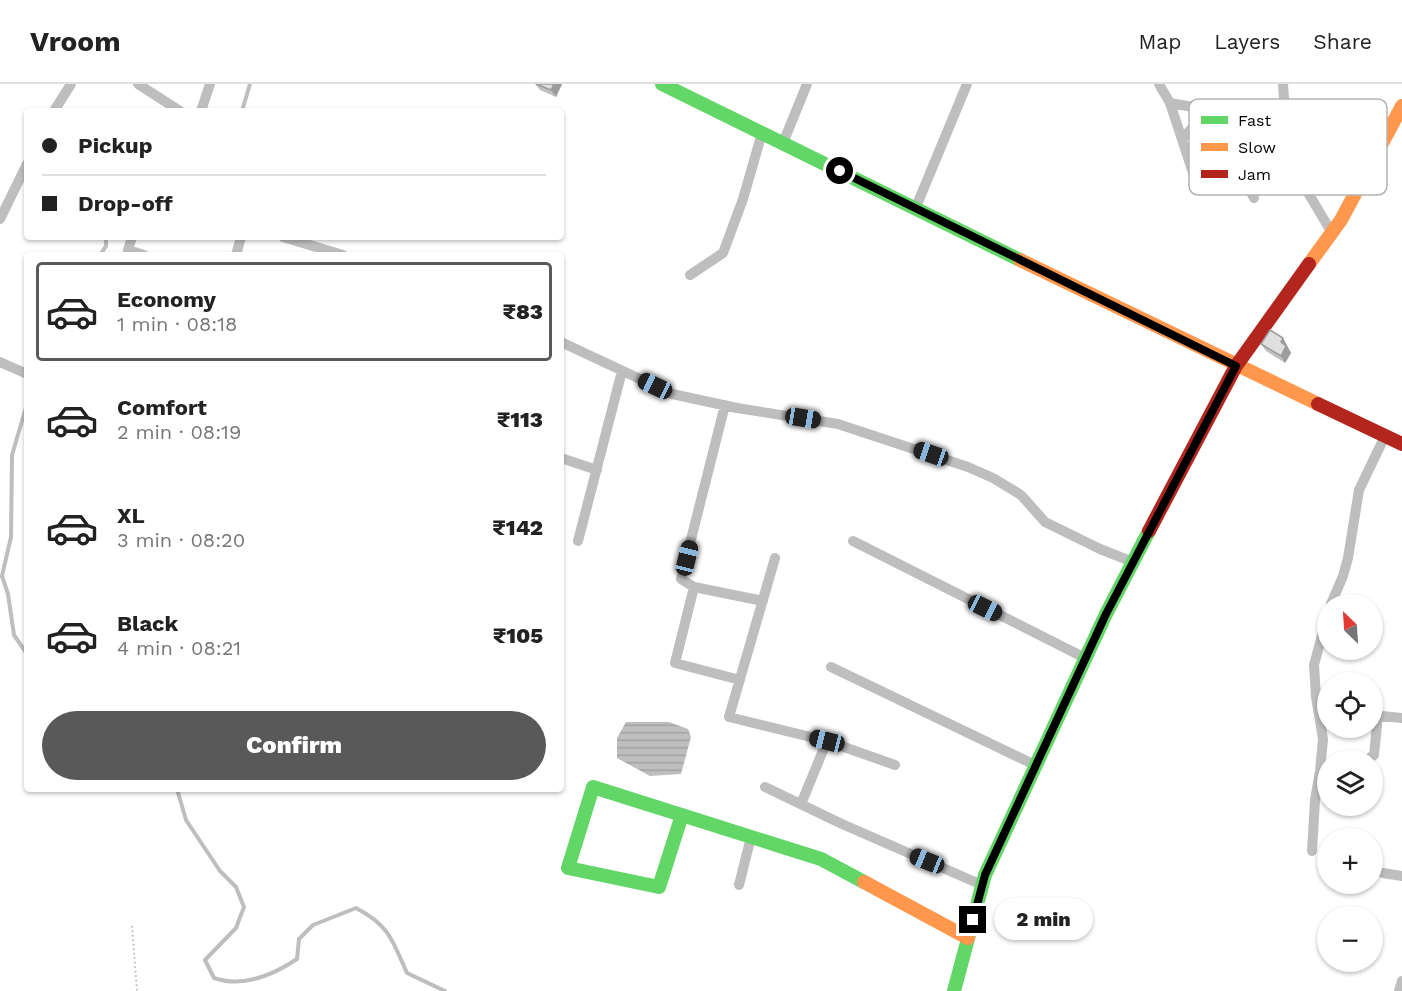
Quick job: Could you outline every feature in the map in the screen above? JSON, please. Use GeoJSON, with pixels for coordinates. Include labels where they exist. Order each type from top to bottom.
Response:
{"type":"FeatureCollection","features":[{"type":"Feature","properties":{"kind":"street"},"geometry":{"type":"LineString","coordinates":[[56,108],[71,84]]}},
{"type":"Feature","properties":{"kind":"street"},"geometry":{"type":"LineString","coordinates":[[138,84],[175,108]]}},
{"type":"Feature","properties":{"kind":"street"},"geometry":{"type":"LineString","coordinates":[[202,108],[210,84]]}},
{"type":"Feature","properties":{"kind":"street"},"geometry":{"type":"LineString","coordinates":[[662,84],[1236,366],[1402,444]]}},
{"type":"Feature","properties":{"kind":"street"},"geometry":{"type":"LineString","coordinates":[[783,143],[807,84]]}},
{"type":"Feature","properties":{"kind":"street"},"geometry":{"type":"LineString","coordinates":[[916,207],[968,84]]}},
{"type":"Feature","properties":{"kind":"street"},"geometry":{"type":"LineString","coordinates":[[1159,84],[1170,103],[1189,161]]}},
{"type":"Feature","properties":{"kind":"street"},"geometry":{"type":"LineString","coordinates":[[1283,84],[1284,99]]}},
{"type":"Feature","properties":{"kind":"street"},"geometry":{"type":"LineString","coordinates":[[1170,103],[1189,106]]}},
{"type":"Feature","properties":{"kind":"street"},"geometry":{"type":"LineString","coordinates":[[1387,134],[1402,106]]}},
{"type":"Feature","properties":{"kind":"street"},"geometry":{"type":"LineString","coordinates":[[690,275],[723,253],[743,199],[762,132]]}},
{"type":"Feature","properties":{"kind":"street"},"geometry":{"type":"LineString","coordinates":[[1182,139],[1189,132]]}},
{"type":"Feature","properties":{"kind":"street"},"geometry":{"type":"LineString","coordinates":[[0,219],[24,170]]}},
{"type":"Feature","properties":{"kind":"street"},"geometry":{"type":"LineString","coordinates":[[1309,195],[1332,233]]}},
{"type":"Feature","properties":{"kind":"street"},"geometry":{"type":"LineString","coordinates":[[954,991],[985,875],[1085,658],[1133,562],[1236,366],[1341,220],[1354,195]]}},
{"type":"Feature","properties":{"kind":"street"},"geometry":{"type":"LineString","coordinates":[[131,240],[128,250],[134,252]]}},
{"type":"Feature","properties":{"kind":"street"},"geometry":{"type":"LineString","coordinates":[[293,240],[333,252]]}},
{"type":"Feature","properties":{"kind":"street"},"geometry":{"type":"LineString","coordinates":[[564,343],[672,394],[838,424],[968,467],[993,478],[1021,495],[1045,522],[1100,549],[1133,562]]}},
{"type":"Feature","properties":{"kind":"street"},"geometry":{"type":"LineString","coordinates":[[0,362],[24,373]]}},
{"type":"Feature","properties":{"kind":"street"},"geometry":{"type":"LineString","coordinates":[[578,541],[622,371]]}},
{"type":"Feature","properties":{"kind":"street"},"geometry":{"type":"LineString","coordinates":[[725,405],[681,579],[694,587],[763,601]]}},
{"type":"Feature","properties":{"kind":"street"},"geometry":{"type":"LineString","coordinates":[[1335,594],[1348,558],[1359,490],[1385,436]]}},
{"type":"Feature","properties":{"kind":"street"},"geometry":{"type":"LineString","coordinates":[[564,459],[597,470]]}},
{"type":"Feature","properties":{"kind":"street"},"geometry":{"type":"LineString","coordinates":[[853,542],[1085,658]]}},
{"type":"Feature","properties":{"kind":"street"},"geometry":{"type":"LineString","coordinates":[[775,558],[729,717],[827,741],[895,765]]}},
{"type":"Feature","properties":{"kind":"street"},"geometry":{"type":"LineString","coordinates":[[694,587],[675,663],[740,680]]}},
{"type":"Feature","properties":{"kind":"street"},"geometry":{"type":"LineString","coordinates":[[1317,654],[1314,665],[1317,699]]}},
{"type":"Feature","properties":{"kind":"street"},"geometry":{"type":"LineString","coordinates":[[831,667],[1035,765]]}},
{"type":"Feature","properties":{"kind":"street"},"geometry":{"type":"LineString","coordinates":[[1383,716],[1402,718]]}},
{"type":"Feature","properties":{"kind":"street"},"geometry":{"type":"LineString","coordinates":[[1311,851],[1323,738]]}},
{"type":"Feature","properties":{"kind":"street"},"geometry":{"type":"LineString","coordinates":[[801,804],[827,741]]}},
{"type":"Feature","properties":{"kind":"street"},"geometry":{"type":"LineString","coordinates":[[682,815],[659,887],[568,868],[593,787],[682,815],[751,837],[821,860],[968,938]]}},
{"type":"Feature","properties":{"kind":"street"},"geometry":{"type":"LineString","coordinates":[[765,787],[842,824],[982,885]]}},
{"type":"Feature","properties":{"kind":"street"},"geometry":{"type":"LineString","coordinates":[[739,885],[751,837]]}},
{"type":"Feature","properties":{"kind":"street"},"geometry":{"type":"LineString","coordinates":[[1383,873],[1402,876]]}},
{"type":"Feature","properties":{"kind":"street"},"geometry":{"type":"LineString","coordinates":[[1399,991],[1402,981]]}},
{"type":"Feature","properties":{"kind":"path"},"geometry":{"type":"LineString","coordinates":[[132,926],[137,991]]}},
{"type":"Feature","properties":{"kind":"shaded area"},"geometry":{"type":"Polygon","coordinates":[[[626,722],[669,722],[688,729],[691,737],[681,774],[650,776],[617,758],[617,738],[626,722]]]}},
{"type":"Feature","properties":{"kind":"building"},"geometry":{"type":"Polygon","coordinates":[[[536,84],[554,84],[551,90],[536,84]]]}},
{"type":"Feature","properties":{"kind":"building"},"geometry":{"type":"Polygon","coordinates":[[[1270,330],[1283,338],[1281,342],[1286,346],[1281,356],[1261,344],[1270,330]]]}},
{"type":"Feature","properties":{"kind":"waterway"},"geometry":{"type":"LineString","coordinates":[[243,108],[250,84]]}},
{"type":"Feature","properties":{"kind":"waterway"},"geometry":{"type":"LineString","coordinates":[[102,252],[106,246],[106,240]]}},
{"type":"Feature","properties":{"kind":"waterway"},"geometry":{"type":"LineString","coordinates":[[24,414],[12,455],[11,537],[2,576],[8,594],[14,635],[24,650]]}},
{"type":"Feature","properties":{"kind":"waterway"},"geometry":{"type":"LineString","coordinates":[[178,792],[186,820],[220,871],[236,887],[244,907],[236,928],[205,960],[214,978],[236,982],[268,975],[297,959],[299,939],[313,925],[356,908],[376,921],[389,935],[407,973],[445,991]]}},
{"type":"Feature","properties":{"kind":"traffic: fast"},"geometry":{"type":"LineString","coordinates":[[662,84],[1020,260]]}},
{"type":"Feature","properties":{"kind":"traffic: fast"},"geometry":{"type":"LineString","coordinates":[[954,991],[985,875],[1106,614],[1149,531]]}},
{"type":"Feature","properties":{"kind":"traffic: fast"},"geometry":{"type":"LineString","coordinates":[[682,815],[659,887],[568,868],[593,787],[821,859],[864,882]]}},
{"type":"Feature","properties":{"kind":"traffic: slow"},"geometry":{"type":"LineString","coordinates":[[1387,134],[1402,106]]}},
{"type":"Feature","properties":{"kind":"traffic: slow"},"geometry":{"type":"LineString","coordinates":[[1309,264],[1341,220],[1354,195]]}},
{"type":"Feature","properties":{"kind":"traffic: slow"},"geometry":{"type":"LineString","coordinates":[[1020,260],[1318,404]]}},
{"type":"Feature","properties":{"kind":"traffic: slow"},"geometry":{"type":"LineString","coordinates":[[864,882],[968,938]]}},
{"type":"Feature","properties":{"kind":"traffic: jam"},"geometry":{"type":"LineString","coordinates":[[1149,531],[1236,366],[1309,264]]}},
{"type":"Feature","properties":{"kind":"traffic: jam"},"geometry":{"type":"LineString","coordinates":[[1318,404],[1402,444]]}},
{"type":"Feature","properties":{"kind":"route"},"geometry":{"type":"LineString","coordinates":[[840,171],[1236,366],[1106,614],[985,875],[973,920]]}}]}
